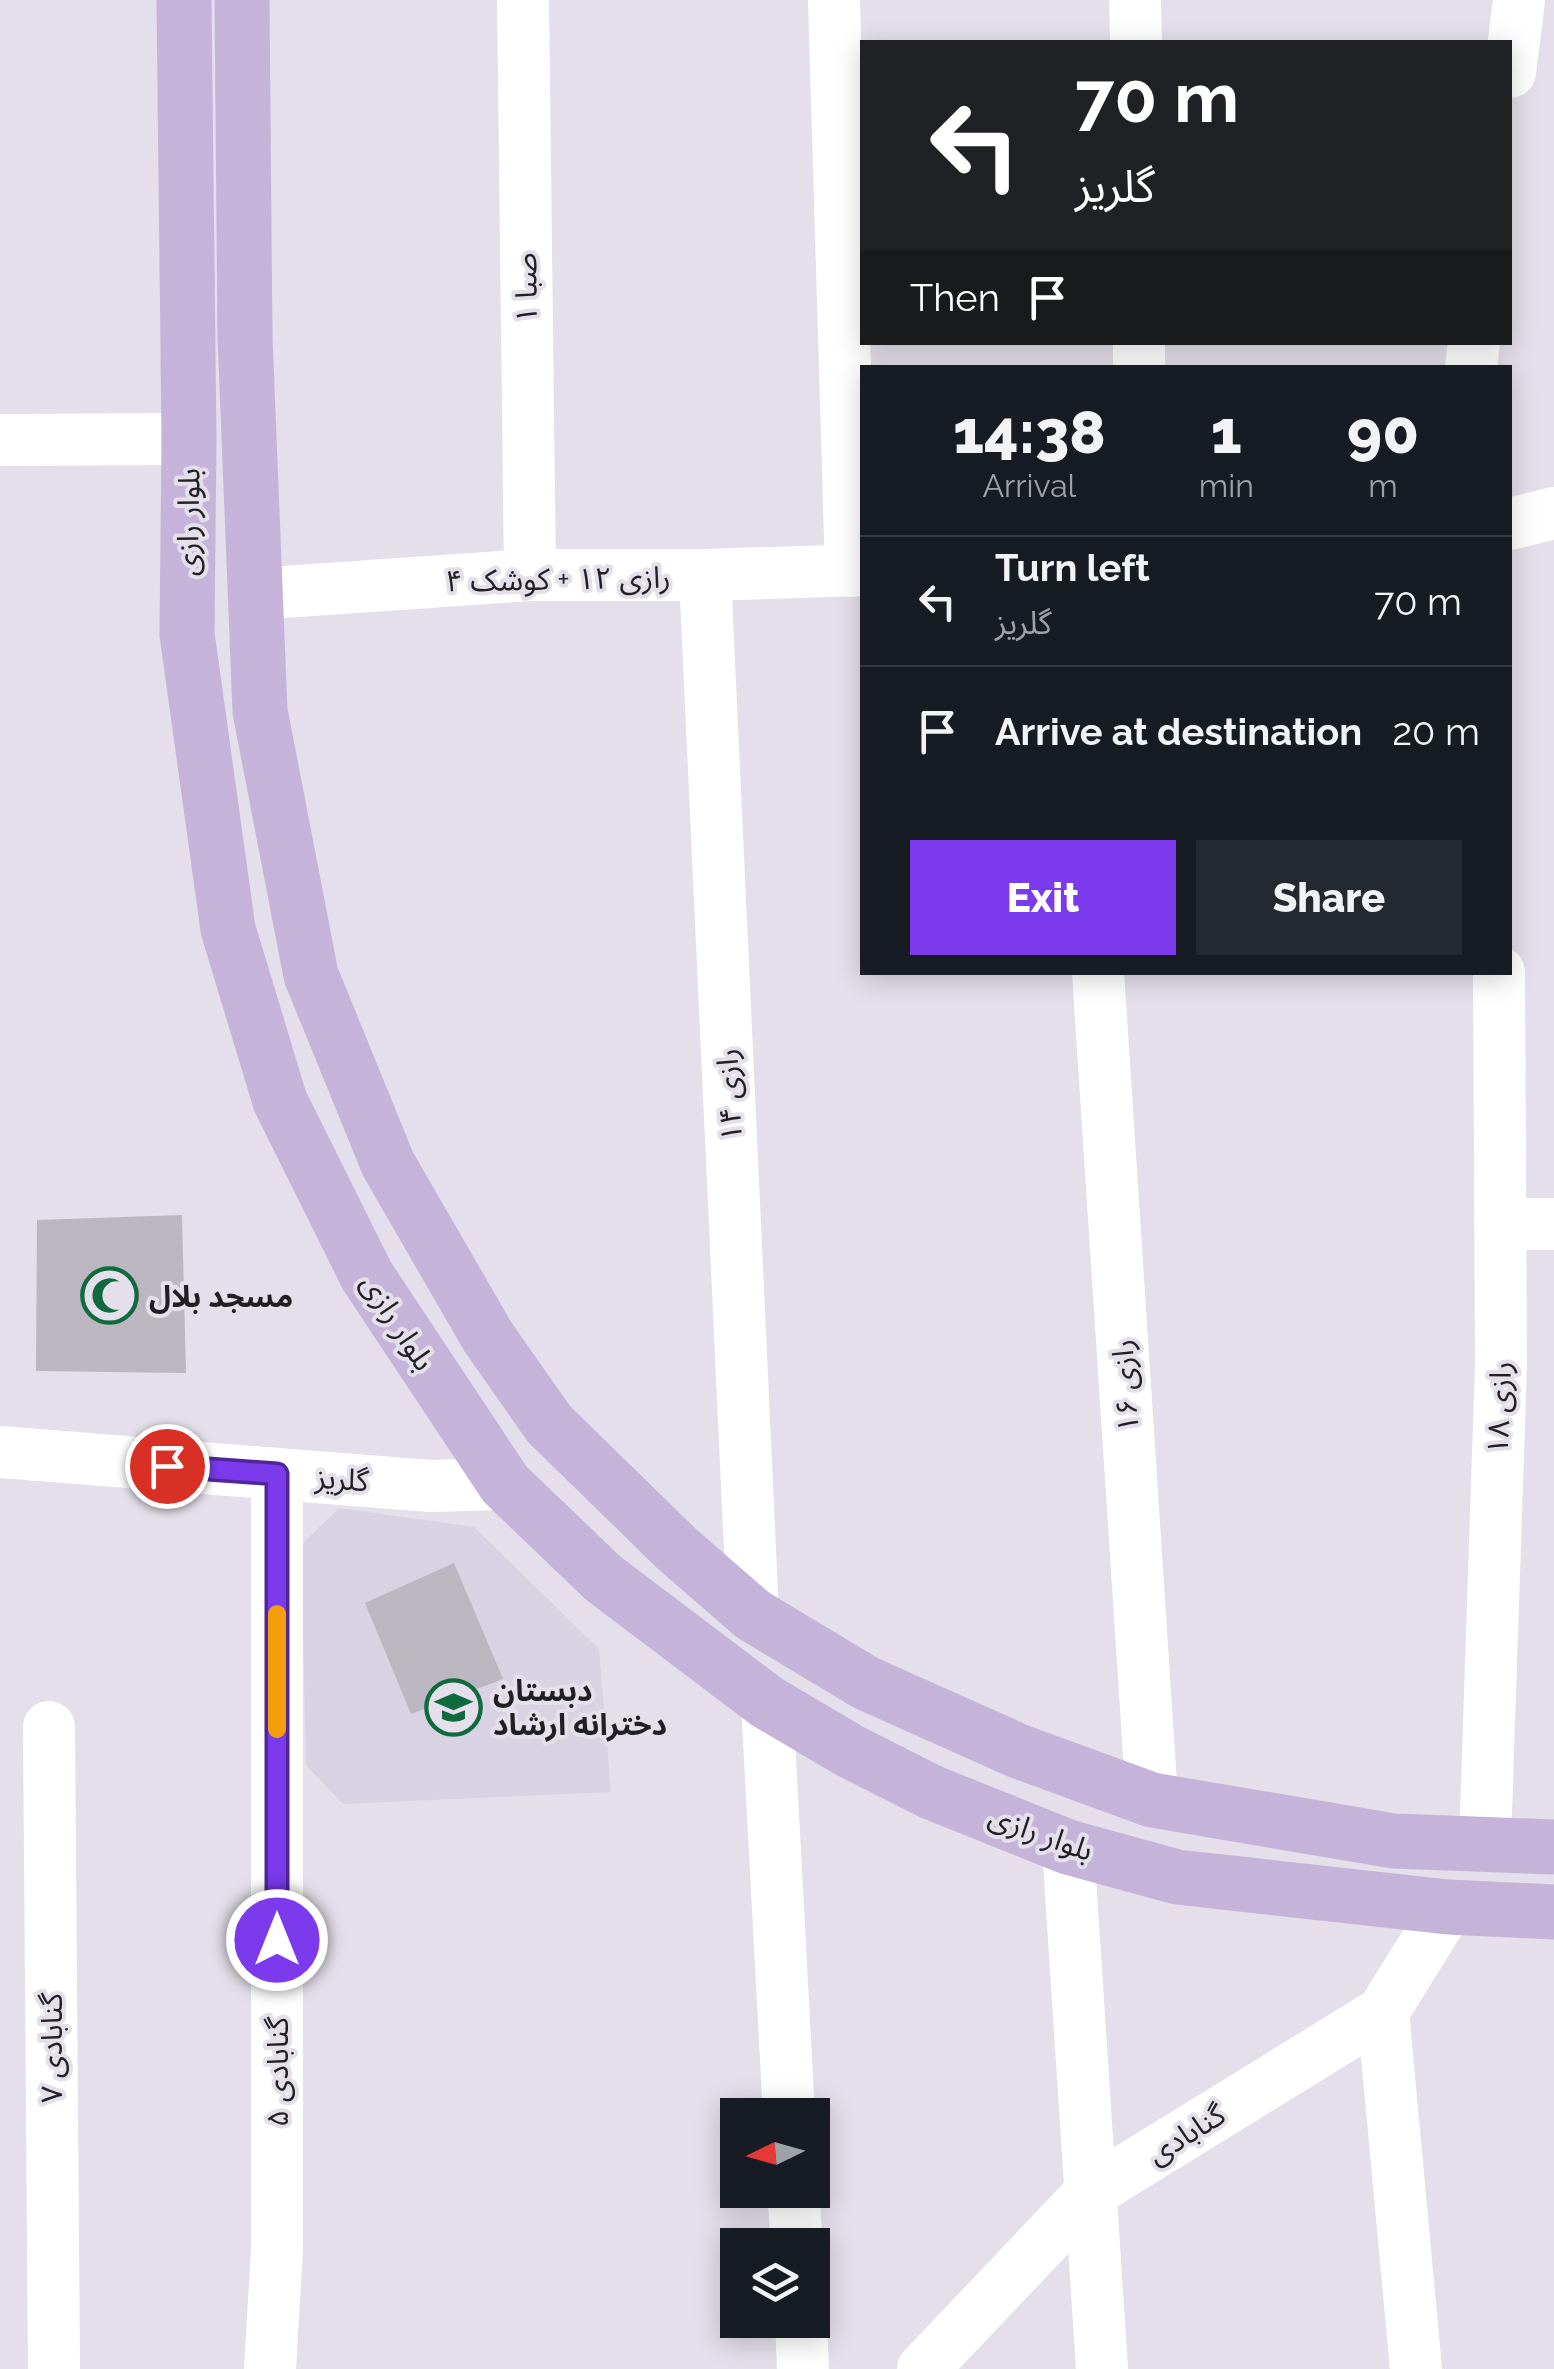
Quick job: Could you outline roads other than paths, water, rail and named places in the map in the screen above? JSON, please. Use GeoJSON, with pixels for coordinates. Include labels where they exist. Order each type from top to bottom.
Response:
{"type":"FeatureCollection","features":[{"type":"Feature","properties":{"kind":"main road","name":"بلوار رازی"},"geometry":{"type":"LineString","coordinates":[[184,0],[187,634],[228,929],[280,1100],[367,1276],[506,1484],[603,1578],[767,1702],[930,1792],[1068,1847],[1177,1877],[1448,1907],[1554,1912]]}},
{"type":"Feature","properties":{"kind":"main road","name":"بلوار رازی"},"geometry":{"type":"LineString","coordinates":[[242,0],[245,337],[260,711],[311,974],[388,1164],[488,1337],[549,1424],[677,1549],[753,1615],[866,1683],[1018,1751],[1152,1800],[1394,1842],[1554,1848]]}},
{"type":"Feature","properties":{"kind":"main road"},"geometry":{"type":"LineString","coordinates":[[185,60],[243,58]]}},
{"type":"Feature","properties":{"kind":"street","name":"صبا ۱"},"geometry":{"type":"LineString","coordinates":[[522,0],[530,575]]}},
{"type":"Feature","properties":{"kind":"street"},"geometry":{"type":"LineString","coordinates":[[834,0],[857,570]]}},
{"type":"Feature","properties":{"kind":"street"},"geometry":{"type":"LineString","coordinates":[[1135,0],[1136,40]]}},
{"type":"Feature","properties":{"kind":"street"},"geometry":{"type":"LineString","coordinates":[[1512,58],[1520,0]]}},
{"type":"Feature","properties":{"kind":"street"},"geometry":{"type":"LineString","coordinates":[[0,440],[189,439]]}},
{"type":"Feature","properties":{"kind":"street"},"geometry":{"type":"LineString","coordinates":[[1512,524],[1554,513]]}},
{"type":"Feature","properties":{"kind":"street","name":"رازی ۱۲ + کوشک ۴"},"geometry":{"type":"LineString","coordinates":[[254,594],[530,575],[857,570]]}},
{"type":"Feature","properties":{"kind":"street","name":"رازی ۱۴"},"geometry":{"type":"LineString","coordinates":[[706,575],[753,1615]]}},
{"type":"Feature","properties":{"kind":"street","name":"رازی ۱۶"},"geometry":{"type":"LineString","coordinates":[[1098,975],[1152,1800]]}},
{"type":"Feature","properties":{"kind":"street","name":"رازی ۱۸"},"geometry":{"type":"LineString","coordinates":[[1485,1843],[1501,1365],[1499,975]]}},
{"type":"Feature","properties":{"kind":"street"},"geometry":{"type":"LineString","coordinates":[[1500,1224],[1554,1224]]}},
{"type":"Feature","properties":{"kind":"street","name":"گلریز"},"geometry":{"type":"LineString","coordinates":[[0,1452],[430,1486],[506,1484]]}},
{"type":"Feature","properties":{"kind":"street","name":"گنابادی ۵"},"geometry":{"type":"LineString","coordinates":[[270,2369],[277,2250],[277,1474]]}},
{"type":"Feature","properties":{"kind":"street"},"geometry":{"type":"LineString","coordinates":[[767,1702],[788,2098]]}},
{"type":"Feature","properties":{"kind":"street","name":"گنابادی ۷"},"geometry":{"type":"LineString","coordinates":[[49,1727],[54,2369]]}},
{"type":"Feature","properties":{"kind":"street"},"geometry":{"type":"LineString","coordinates":[[1068,1847],[1102,2369]]}},
{"type":"Feature","properties":{"kind":"street","name":"گنابادی"},"geometry":{"type":"LineString","coordinates":[[923,2369],[1091,2192],[1383,2012],[1448,1907]]}},
{"type":"Feature","properties":{"kind":"street"},"geometry":{"type":"LineString","coordinates":[[1383,2012],[1416,2369]]}},
{"type":"Feature","properties":{"kind":"street"},"geometry":{"type":"LineString","coordinates":[[802,2338],[804,2369]]}},
{"type":"Feature","properties":{"kind":"place","name":"مسجد بلال"},"geometry":{"type":"Point","coordinates":[110,1296]}},
{"type":"Feature","properties":{"kind":"place","name":"دبستان دخترانه ارشاد"},"geometry":{"type":"Point","coordinates":[454,1707]}}]}
